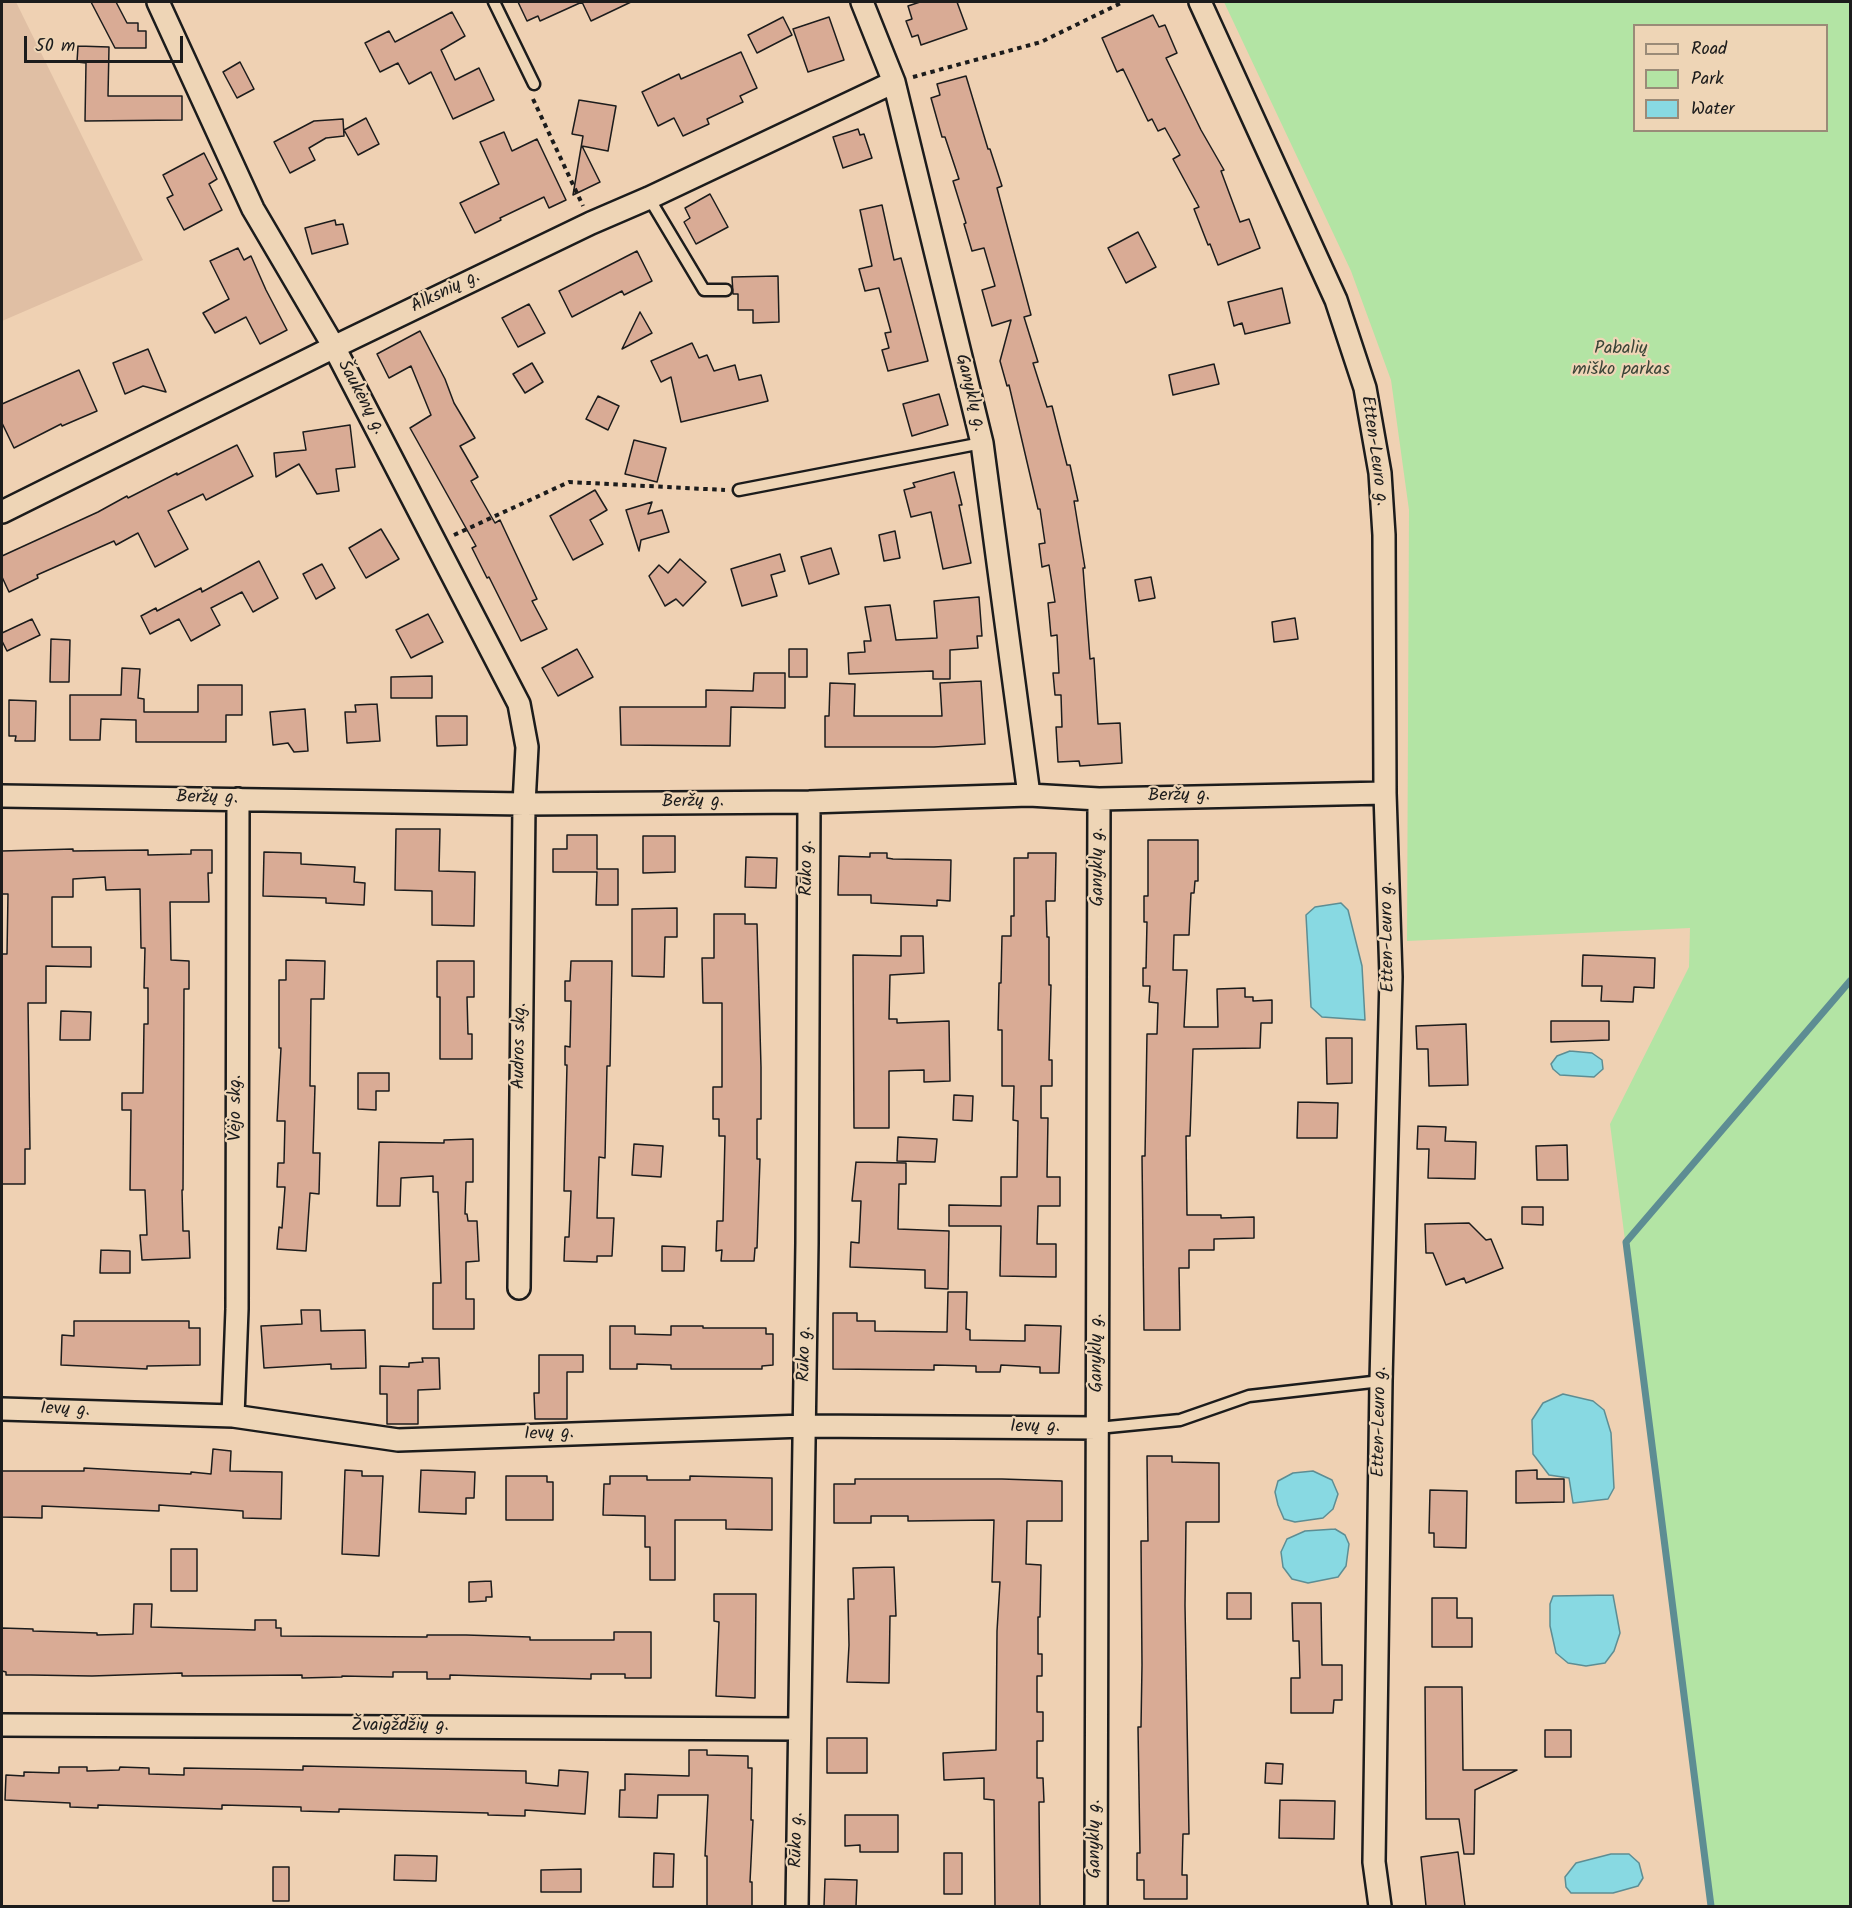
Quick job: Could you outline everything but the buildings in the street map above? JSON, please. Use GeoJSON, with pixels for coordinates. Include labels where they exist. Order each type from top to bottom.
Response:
{"type":"FeatureCollection","features":[{"type":"Feature","properties":{"kind":"street","name":"Šaukėnų g."},"geometry":{"type":"LineString","coordinates":[[158,2],[253,209],[334,347],[519,704],[527,747],[524,804]]}},
{"type":"Feature","properties":{"kind":"street","name":"Ganyklų g."},"geometry":{"type":"LineString","coordinates":[[862,2],[894,82],[982,443],[1029,795]]}},
{"type":"Feature","properties":{"kind":"street","name":"Etten-Leuro g."},"geometry":{"type":"LineString","coordinates":[[1200,2],[1336,300],[1365,388],[1380,473],[1384,535],[1385,793],[1391,977],[1381,1381],[1374,1862],[1380,1906]]}},
{"type":"Feature","properties":{"kind":"street","name":"Alksnių g."},"geometry":{"type":"LineString","coordinates":[[2,512],[334,347],[591,223],[649,198],[894,82]]}},
{"type":"Feature","properties":{"kind":"street","name":"Beržų g."},"geometry":{"type":"LineString","coordinates":[[2,796],[524,804],[809,802],[1029,795],[1099,799],[1385,793]]}},
{"type":"Feature","properties":{"kind":"street","name":"Vėjo skg."},"geometry":{"type":"LineString","coordinates":[[233,1416],[237,1309],[238,799]]}},
{"type":"Feature","properties":{"kind":"street","name":"Ganyklų g."},"geometry":{"type":"LineString","coordinates":[[1096,1906],[1099,799]]}},
{"type":"Feature","properties":{"kind":"street","name":"Rūko g."},"geometry":{"type":"LineString","coordinates":[[797,1906],[807,1231],[809,802]]}},
{"type":"Feature","properties":{"kind":"street","name":"Audros skg."},"geometry":{"type":"LineString","coordinates":[[519,1288],[524,804]]}},
{"type":"Feature","properties":{"kind":"street","name":"Ievų g."},"geometry":{"type":"LineString","coordinates":[[2,1409],[233,1416],[399,1440],[804,1426],[1098,1428]]}},
{"type":"Feature","properties":{"kind":"street","name":"Žvaigždžių g."},"geometry":{"type":"LineString","coordinates":[[2,1725],[799,1730]]}},
{"type":"Feature","properties":{"kind":"lane"},"geometry":{"type":"LineString","coordinates":[[494,2],[534,84]]}},
{"type":"Feature","properties":{"kind":"lane"},"geometry":{"type":"LineString","coordinates":[[649,198],[705,290],[726,290]]}},
{"type":"Feature","properties":{"kind":"lane"},"geometry":{"type":"LineString","coordinates":[[739,490],[982,443]]}},
{"type":"Feature","properties":{"kind":"lane"},"geometry":{"type":"LineString","coordinates":[[1098,1428],[1180,1420],[1249,1396],[1381,1381]]}},
{"type":"Feature","properties":{"kind":"path"},"geometry":{"type":"LineString","coordinates":[[894,82],[1041,42],[1123,2]]}},
{"type":"Feature","properties":{"kind":"path"},"geometry":{"type":"LineString","coordinates":[[534,84],[528,88],[591,223]]}},
{"type":"Feature","properties":{"kind":"path"},"geometry":{"type":"LineString","coordinates":[[437,543],[569,482],[739,490]]}},
{"type":"Feature","properties":{"kind":"shaded area"},"geometry":{"type":"Polygon","coordinates":[[[2,2],[16,2],[143,260],[2,321],[2,2]]]}},
{"type":"Feature","properties":{"kind":"green space","name":"Pabalių miško parkas"},"geometry":{"type":"Polygon","coordinates":[[[1224,2],[1850,2],[1850,1906],[1711,1906],[1610,1124],[1689,967],[1690,928],[1407,941],[1409,510],[1391,380],[1351,271],[1224,2]]]}},
{"type":"Feature","properties":{"kind":"water"},"geometry":{"type":"Polygon","coordinates":[[[1341,903],[1348,910],[1362,966],[1365,1020],[1322,1017],[1311,1007],[1306,915],[1315,907],[1341,903]]]}},
{"type":"Feature","properties":{"kind":"water"},"geometry":{"type":"Polygon","coordinates":[[[1570,1051],[1592,1053],[1602,1060],[1603,1069],[1594,1077],[1560,1075],[1551,1064],[1557,1056],[1570,1051]]]}},
{"type":"Feature","properties":{"kind":"water"},"geometry":{"type":"Polygon","coordinates":[[[1563,1394],[1593,1401],[1604,1410],[1611,1433],[1614,1488],[1608,1499],[1573,1503],[1569,1478],[1549,1475],[1533,1454],[1532,1420],[1543,1403],[1563,1394]]]}},
{"type":"Feature","properties":{"kind":"water"},"geometry":{"type":"Polygon","coordinates":[[[1313,1471],[1332,1480],[1338,1494],[1333,1509],[1323,1518],[1295,1522],[1284,1519],[1275,1492],[1278,1481],[1293,1473],[1313,1471]]]}},
{"type":"Feature","properties":{"kind":"water"},"geometry":{"type":"Polygon","coordinates":[[[1335,1529],[1345,1535],[1349,1544],[1346,1566],[1338,1577],[1308,1583],[1292,1579],[1283,1567],[1281,1552],[1287,1539],[1305,1531],[1335,1529]]]}},
{"type":"Feature","properties":{"kind":"water"},"geometry":{"type":"Polygon","coordinates":[[[1613,1595],[1620,1633],[1614,1651],[1605,1663],[1586,1666],[1568,1663],[1556,1653],[1550,1626],[1550,1604],[1553,1596],[1613,1595]]]}},
{"type":"Feature","properties":{"kind":"water"},"geometry":{"type":"Polygon","coordinates":[[[1611,1854],[1629,1854],[1639,1863],[1643,1878],[1638,1886],[1613,1893],[1571,1893],[1566,1887],[1565,1877],[1576,1863],[1611,1854]]]}},
{"type":"Feature","properties":{"kind":"waterway"},"geometry":{"type":"LineString","coordinates":[[1711,1906],[1626,1242],[1850,981]]}}]}
